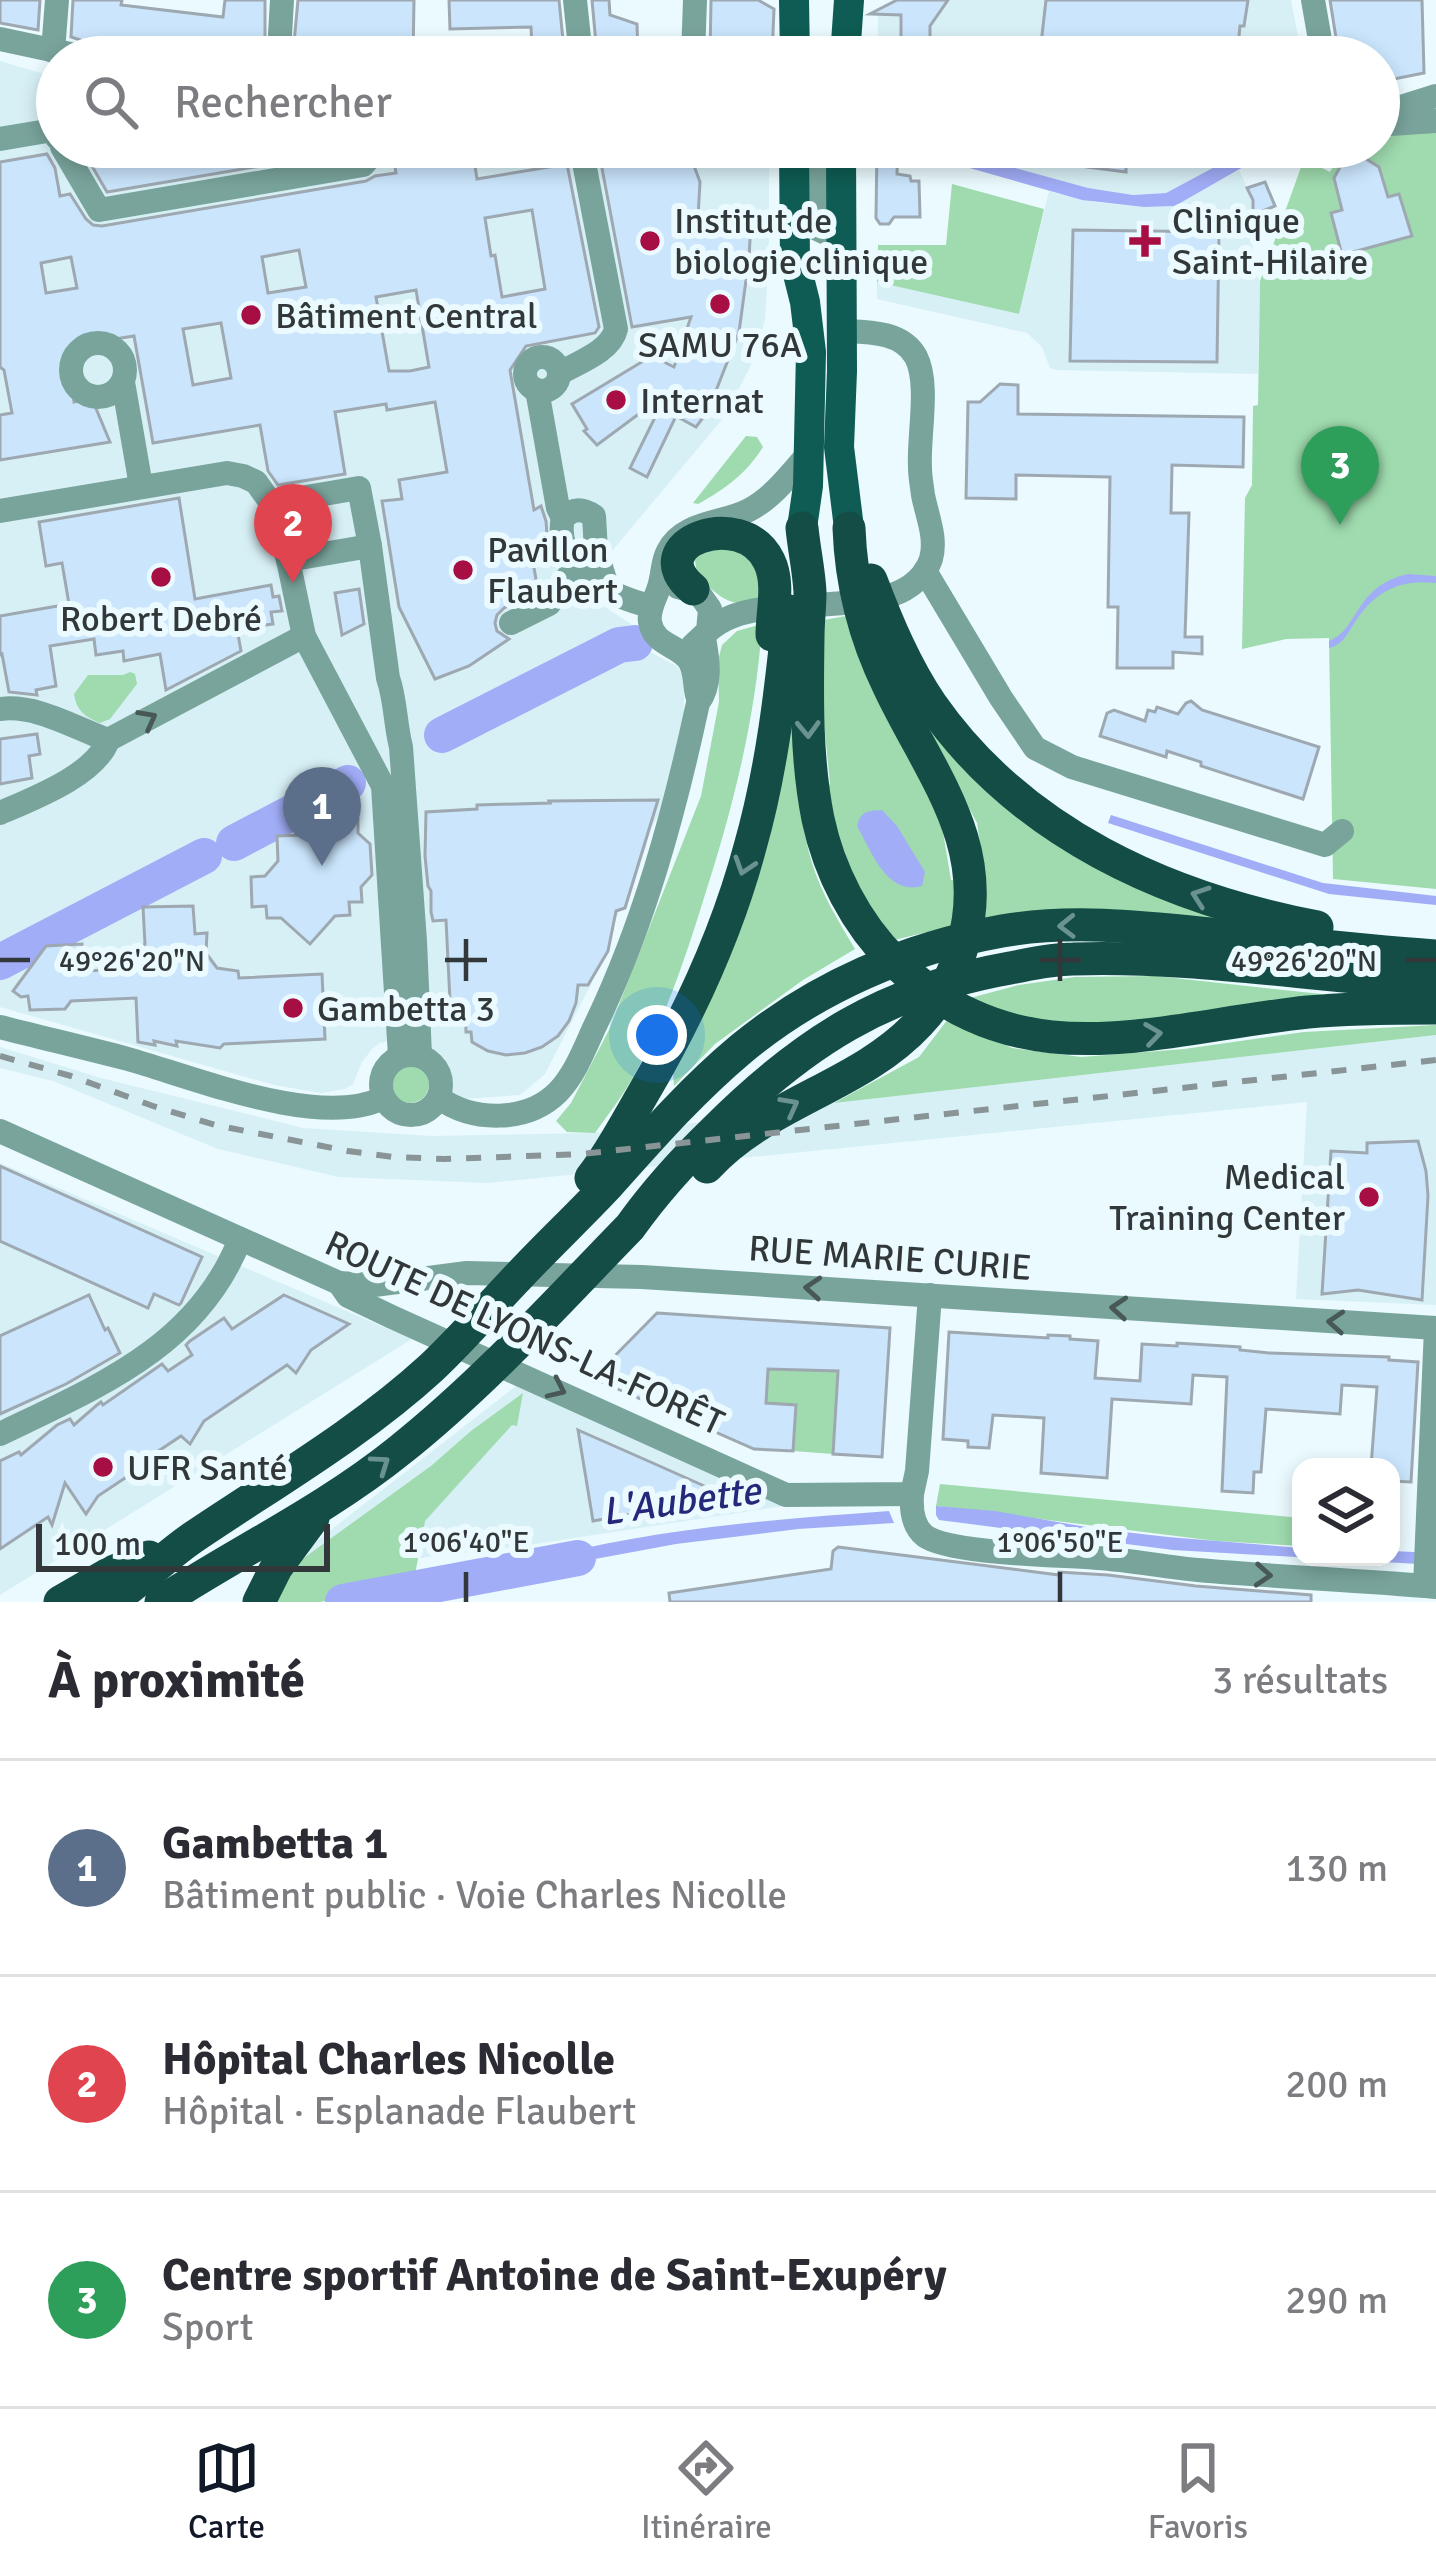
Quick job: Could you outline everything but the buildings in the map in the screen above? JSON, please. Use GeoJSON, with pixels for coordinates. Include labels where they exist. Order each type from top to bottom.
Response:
{"type":"FeatureCollection","features":[{"type":"Feature","properties":{"kind":"highway"},"geometry":{"type":"LineString","coordinates":[[540,1254],[606,1159],[693,998],[726,923],[760,807],[783,669],[790,578],[802,528]]}},
{"type":"Feature","properties":{"kind":"highway"},"geometry":{"type":"LineString","coordinates":[[802,528],[810,592],[809,761],[819,824],[841,886],[865,928],[917,983],[982,1022],[1070,1040],[1110,1039],[1310,1012],[1436,1008]]}},
{"type":"Feature","properties":{"kind":"highway"},"geometry":{"type":"LineString","coordinates":[[630,1227],[694,1182],[754,1126],[850,1074],[909,1034],[954,971],[967,932],[971,880],[962,833],[888,687],[849,528]]}},
{"type":"Feature","properties":{"kind":"highway"},"geometry":{"type":"LineString","coordinates":[[699,594],[683,581],[676,565],[686,545],[722,532],[758,545],[772,569],[771,634],[783,669]]}},
{"type":"Feature","properties":{"kind":"highway"},"geometry":{"type":"LineString","coordinates":[[872,610],[952,732],[1016,797],[1056,827],[1155,880],[1219,903],[1350,934],[1392,953]]}},
{"type":"Feature","properties":{"kind":"highway"},"geometry":{"type":"LineString","coordinates":[[109,1602],[190,1540],[329,1448],[432,1367],[673,1113],[758,1036],[855,976],[898,958],[1004,931],[1055,926],[1186,931],[1436,956]]}},
{"type":"Feature","properties":{"kind":"highway"},"geometry":{"type":"LineString","coordinates":[[161,1602],[397,1453],[475,1387],[762,1084],[849,1023],[919,990],[1067,959],[1156,959],[1436,983]]}},
{"type":"Feature","properties":{"kind":"highway"},"geometry":{"type":"LineString","coordinates":[[259,1602],[276,1568],[321,1505]]}},
{"type":"Feature","properties":{"kind":"highway"},"geometry":{"type":"LineString","coordinates":[[60,1602],[112,1572],[190,1540]]}},
{"type":"Feature","properties":{"kind":"highway"},"geometry":{"type":"LineString","coordinates":[[184,1602],[211,1570]]}},
{"type":"Feature","properties":{"kind":"main road"},"geometry":{"type":"LineString","coordinates":[[794,0],[795,36]]}},
{"type":"Feature","properties":{"kind":"main road"},"geometry":{"type":"LineString","coordinates":[[846,36],[849,0]]}},
{"type":"Feature","properties":{"kind":"main road"},"geometry":{"type":"LineString","coordinates":[[794,168],[795,262],[812,352],[808,486],[802,528]]}},
{"type":"Feature","properties":{"kind":"main road"},"geometry":{"type":"LineString","coordinates":[[841,168],[838,447],[849,528]]}},
{"type":"Feature","properties":{"kind":"street"},"geometry":{"type":"LineString","coordinates":[[54,36],[57,0]]}},
{"type":"Feature","properties":{"kind":"street"},"geometry":{"type":"LineString","coordinates":[[280,35],[282,0]]}},
{"type":"Feature","properties":{"kind":"street"},"geometry":{"type":"LineString","coordinates":[[575,0],[578,36]]}},
{"type":"Feature","properties":{"kind":"street"},"geometry":{"type":"LineString","coordinates":[[694,36],[695,0]]}},
{"type":"Feature","properties":{"kind":"street"},"geometry":{"type":"LineString","coordinates":[[1313,0],[1319,36]]}},
{"type":"Feature","properties":{"kind":"street"},"geometry":{"type":"LineString","coordinates":[[0,39],[36,47]]}},
{"type":"Feature","properties":{"kind":"street"},"geometry":{"type":"LineString","coordinates":[[1400,110],[1436,97]]}},
{"type":"Feature","properties":{"kind":"street"},"geometry":{"type":"LineString","coordinates":[[1400,124],[1436,122]]}},
{"type":"Feature","properties":{"kind":"street"},"geometry":{"type":"LineString","coordinates":[[0,139],[36,133]]}},
{"type":"Feature","properties":{"kind":"street"},"geometry":{"type":"LineString","coordinates":[[74,168],[99,210],[345,168]]}},
{"type":"Feature","properties":{"kind":"street"},"geometry":{"type":"LineString","coordinates":[[585,168],[616,329],[608,345],[560,374],[553,388],[537,390],[563,518],[561,536],[584,584],[608,589],[635,603],[653,603],[673,587],[699,594],[717,606],[763,609],[741,613],[687,647],[668,646]]}},
{"type":"Feature","properties":{"kind":"street"},"geometry":{"type":"LineString","coordinates":[[816,168],[815,228],[840,240]]}},
{"type":"Feature","properties":{"kind":"street"},"geometry":{"type":"LineString","coordinates":[[818,605],[872,610],[905,590],[926,571],[932,556],[920,466],[922,385],[916,356],[892,337],[842,332]]}},
{"type":"Feature","properties":{"kind":"street"},"geometry":{"type":"LineString","coordinates":[[123,382],[141,486]]}},
{"type":"Feature","properties":{"kind":"street"},"geometry":{"type":"LineString","coordinates":[[439,1098],[457,1110],[477,1115],[522,1113],[556,1094],[572,1074],[635,931],[662,850],[698,703],[689,661],[655,635],[650,625],[665,557],[676,539],[713,521],[745,513],[763,501],[809,453]]}},
{"type":"Feature","properties":{"kind":"street"},"geometry":{"type":"LineString","coordinates":[[0,511],[227,473],[256,482],[271,503],[290,566],[293,642],[393,786]]}},
{"type":"Feature","properties":{"kind":"street"},"geometry":{"type":"LineString","coordinates":[[271,503],[359,488],[395,699],[393,786],[410,1056]]}},
{"type":"Feature","properties":{"kind":"street"},"geometry":{"type":"LineString","coordinates":[[563,518],[578,509],[594,516],[596,551],[608,589]]}},
{"type":"Feature","properties":{"kind":"street"},"geometry":{"type":"LineString","coordinates":[[290,566],[370,546]]}},
{"type":"Feature","properties":{"kind":"street"},"geometry":{"type":"LineString","coordinates":[[512,623],[549,604],[575,567]]}},
{"type":"Feature","properties":{"kind":"street"},"geometry":{"type":"LineString","coordinates":[[926,571],[1001,698],[1041,753],[1072,767],[1325,845],[1342,832]]}},
{"type":"Feature","properties":{"kind":"street"},"geometry":{"type":"LineString","coordinates":[[698,703],[706,692],[710,609],[699,594]]}},
{"type":"Feature","properties":{"kind":"street"},"geometry":{"type":"LineString","coordinates":[[0,813],[70,778],[104,752],[108,740],[293,642]]}},
{"type":"Feature","properties":{"kind":"street"},"geometry":{"type":"LineString","coordinates":[[0,709],[42,714],[108,740]]}},
{"type":"Feature","properties":{"kind":"street"},"geometry":{"type":"LineString","coordinates":[[0,1028],[283,1103],[362,1107],[383,1098]]}},
{"type":"Feature","properties":{"kind":"street"},"geometry":{"type":"LineString","coordinates":[[410,1056],[439,1071],[439,1098],[416,1115],[397,1112],[383,1098],[381,1078],[385,1069],[410,1056]]}},
{"type":"Feature","properties":{"kind":"street","name":"ROUTE DE LYONS-LA-FORÊT"},"geometry":{"type":"LineString","coordinates":[[0,1131],[339,1283],[348,1296],[392,1317],[786,1495],[912,1494]]}},
{"type":"Feature","properties":{"kind":"street"},"geometry":{"type":"LineString","coordinates":[[0,1433],[142,1360],[209,1298],[240,1239]]}},
{"type":"Feature","properties":{"kind":"street","name":"RUE MARIE CURIE"},"geometry":{"type":"LineString","coordinates":[[339,1283],[388,1284],[467,1273],[642,1277],[1436,1328]]}},
{"type":"Feature","properties":{"kind":"street"},"geometry":{"type":"LineString","coordinates":[[388,1284],[392,1317]]}},
{"type":"Feature","properties":{"kind":"street"},"geometry":{"type":"LineString","coordinates":[[930,1295],[912,1494],[913,1517],[925,1535],[942,1544],[1194,1570],[1428,1572],[1436,1328]]}},
{"type":"Feature","properties":{"kind":"shaded area"},"geometry":{"type":"Polygon","coordinates":[[[923,0],[1291,0],[1298,36],[878,36],[878,14],[912,15],[923,0]]]}},
{"type":"Feature","properties":{"kind":"shaded area"},"geometry":{"type":"Polygon","coordinates":[[[0,61],[36,72],[36,168],[769,168],[765,319],[754,359],[725,416],[612,551],[588,596],[631,624],[646,650],[677,666],[684,677],[684,712],[673,791],[647,835],[591,984],[545,1074],[520,1095],[463,1099],[453,1095],[443,1060],[429,1045],[401,1038],[372,1049],[353,1084],[321,1093],[274,1085],[0,1007],[0,61]]]}},
{"type":"Feature","properties":{"kind":"shaded area","name":"Clinique Saint-Hilaire"},"geometry":{"type":"Polygon","coordinates":[[[1013,168],[1213,168],[1166,193],[1133,195],[1093,189],[1092,202],[1144,207],[1175,206],[1239,170],[1253,200],[1253,267],[1260,281],[1258,374],[1056,370],[1027,333],[877,299],[877,282],[1019,314],[1049,191],[1082,200],[1083,187],[1013,168]]]}},
{"type":"Feature","properties":{"kind":"shaded area"},"geometry":{"type":"Polygon","coordinates":[[[1436,1035],[1436,1305],[1296,1299],[1307,1102],[488,1183],[339,1177],[218,1149],[53,1081],[0,1068],[0,1047],[101,1078],[303,1128],[432,1136],[595,1133],[1436,1035]]]}},
{"type":"Feature","properties":{"kind":"shaded area","name":"UFR Santé"},"geometry":{"type":"Polygon","coordinates":[[[0,1163],[412,1339],[0,1595],[0,1163]]]}},
{"type":"Feature","properties":{"kind":"shaded area"},"geometry":{"type":"Polygon","coordinates":[[[516,1386],[790,1505],[522,1546],[273,1575],[516,1386]]]}},
{"type":"Feature","properties":{"kind":"green space"},"geometry":{"type":"Polygon","coordinates":[[[1436,128],[1436,889],[1333,879],[1329,638],[1286,639],[1242,649],[1245,498],[1252,485],[1253,406],[1258,405],[1260,281],[1301,168],[1330,172],[1332,168],[1400,168],[1400,133],[1436,128]]]}},
{"type":"Feature","properties":{"kind":"green space"},"geometry":{"type":"Polygon","coordinates":[[[952,184],[1044,209],[1019,314],[877,282],[878,245],[946,245],[952,184]]]}},
{"type":"Feature","properties":{"kind":"green space"},"geometry":{"type":"Polygon","coordinates":[[[746,436],[757,437],[763,447],[756,457],[726,486],[693,503],[746,436]]]}},
{"type":"Feature","properties":{"kind":"green space"},"geometry":{"type":"Polygon","coordinates":[[[713,544],[754,553],[763,600],[732,602],[702,580],[695,559],[713,544]]]}},
{"type":"Feature","properties":{"kind":"green space"},"geometry":{"type":"Polygon","coordinates":[[[846,616],[941,820],[951,880],[985,877],[977,823],[889,656],[955,751],[1216,916],[1214,919],[985,918],[886,942],[864,908],[824,792],[830,784],[818,621],[846,616]]]}},
{"type":"Feature","properties":{"kind":"green space"},"geometry":{"type":"Polygon","coordinates":[[[762,624],[754,695],[733,799],[674,988],[636,1072],[595,1133],[567,1132],[556,1121],[571,1103],[609,1030],[701,796],[719,702],[722,645],[737,631],[762,624]]]}},
{"type":"Feature","properties":{"kind":"green space"},"geometry":{"type":"Polygon","coordinates":[[[130,672],[137,684],[110,719],[100,723],[79,709],[74,694],[88,675],[130,672]]]}},
{"type":"Feature","properties":{"kind":"green space"},"geometry":{"type":"Polygon","coordinates":[[[790,719],[797,719],[807,846],[825,896],[855,949],[715,1044],[674,1086],[673,1073],[790,719]]]}},
{"type":"Feature","properties":{"kind":"green space"},"geometry":{"type":"Polygon","coordinates":[[[1156,976],[1321,994],[1323,999],[1087,1031],[955,1002],[1075,977],[1156,976]]]}},
{"type":"Feature","properties":{"kind":"green space"},"geometry":{"type":"Polygon","coordinates":[[[948,1019],[1012,1048],[1081,1057],[1304,1032],[1436,1025],[1436,1035],[834,1103],[919,1057],[948,1019]]]}},
{"type":"Feature","properties":{"kind":"green space"},"geometry":{"type":"Polygon","coordinates":[[[410,1065],[423,1071],[429,1084],[423,1097],[410,1103],[397,1097],[391,1084],[397,1071],[410,1065]]]}},
{"type":"Feature","properties":{"kind":"green space"},"geometry":{"type":"Polygon","coordinates":[[[768,1366],[838,1371],[833,1454],[793,1451],[796,1405],[766,1402],[768,1366]]]}},
{"type":"Feature","properties":{"kind":"green space"},"geometry":{"type":"Polygon","coordinates":[[[523,1393],[517,1426],[512,1425],[425,1521],[413,1585],[320,1602],[267,1602],[272,1581],[523,1393]]]}},
{"type":"Feature","properties":{"kind":"green space"},"geometry":{"type":"Polygon","coordinates":[[[940,1484],[1292,1517],[1292,1545],[1216,1541],[936,1506],[940,1484]]]}},
{"type":"Feature","properties":{"kind":"water"},"geometry":{"type":"Polygon","coordinates":[[[970,168],[1015,168],[1133,195],[1166,193],[1213,168],[1241,168],[1175,206],[1082,200],[970,168]]]}},
{"type":"Feature","properties":{"kind":"water"},"geometry":{"type":"Polygon","coordinates":[[[1408,574],[1436,576],[1436,583],[1400,585],[1380,595],[1342,641],[1329,648],[1329,641],[1346,628],[1377,588],[1408,574]]]}},
{"type":"Feature","properties":{"kind":"water"},"geometry":{"type":"Polygon","coordinates":[[[882,810],[925,872],[922,886],[910,887],[890,878],[868,847],[857,826],[860,817],[882,810]]]}},
{"type":"Feature","properties":{"kind":"water"},"geometry":{"type":"Polygon","coordinates":[[[1111,815],[1323,883],[1436,896],[1436,905],[1329,894],[1108,823],[1111,815]]]}},
{"type":"Feature","properties":{"kind":"water"},"geometry":{"type":"Polygon","coordinates":[[[936,1506],[995,1511],[1098,1529],[1292,1547],[1292,1557],[1173,1550],[939,1520],[936,1506]]]}},
{"type":"Feature","properties":{"kind":"water"},"geometry":{"type":"Polygon","coordinates":[[[889,1511],[894,1523],[676,1544],[530,1571],[529,1562],[663,1534],[889,1511]]]}},
{"type":"Feature","properties":{"kind":"water"},"geometry":{"type":"Polygon","coordinates":[[[1400,1551],[1436,1553],[1436,1565],[1400,1563],[1400,1551]]]}},
{"type":"Feature","properties":{"kind":"waterway"},"geometry":{"type":"LineString","coordinates":[[442,735],[619,645],[635,643]]}},
{"type":"Feature","properties":{"kind":"waterway"},"geometry":{"type":"LineString","coordinates":[[234,843],[348,783]]}},
{"type":"Feature","properties":{"kind":"waterway"},"geometry":{"type":"LineString","coordinates":[[0,962],[204,856]]}},
{"type":"Feature","properties":{"kind":"waterway","name":"L'Aubette"},"geometry":{"type":"LineString","coordinates":[[343,1602],[578,1558]]}},
{"type":"Feature","properties":{"kind":"railway"},"geometry":{"type":"LineString","coordinates":[[0,1056],[215,1125],[348,1151],[445,1159],[582,1154],[1436,1060]]}},
{"type":"Feature","properties":{"kind":"place","name":"Institut de biologie clinique"},"geometry":{"type":"Point","coordinates":[650,241]}},
{"type":"Feature","properties":{"kind":"place","name":"Clinique Saint-Hilaire"},"geometry":{"type":"Point","coordinates":[1145,241]}},
{"type":"Feature","properties":{"kind":"place","name":"SAMU 76A"},"geometry":{"type":"Point","coordinates":[720,304]}},
{"type":"Feature","properties":{"kind":"place","name":"Bâtiment Central"},"geometry":{"type":"Point","coordinates":[251,315]}},
{"type":"Feature","properties":{"kind":"place","name":"Internat"},"geometry":{"type":"Point","coordinates":[616,400]}},
{"type":"Feature","properties":{"kind":"place","name":"Centre sportif Antoine de Saint-Exupéry"},"geometry":{"type":"Point","coordinates":[1340,525]}},
{"type":"Feature","properties":{"kind":"place","name":"Pavillon Flaubert"},"geometry":{"type":"Point","coordinates":[463,570]}},
{"type":"Feature","properties":{"kind":"place","name":"Robert Debré"},"geometry":{"type":"Point","coordinates":[161,577]}},
{"type":"Feature","properties":{"kind":"place","name":"Hôpital Charles Nicolle"},"geometry":{"type":"Point","coordinates":[293,583]}},
{"type":"Feature","properties":{"kind":"place","name":"Gambetta 1"},"geometry":{"type":"Point","coordinates":[322,866]}},
{"type":"Feature","properties":{"kind":"place","name":"Gambetta 3"},"geometry":{"type":"Point","coordinates":[293,1008]}},
{"type":"Feature","properties":{"kind":"place","name":"Medical Training Center"},"geometry":{"type":"Point","coordinates":[1369,1197]}},
{"type":"Feature","properties":{"kind":"place","name":"UFR Santé"},"geometry":{"type":"Point","coordinates":[103,1467]}}]}
